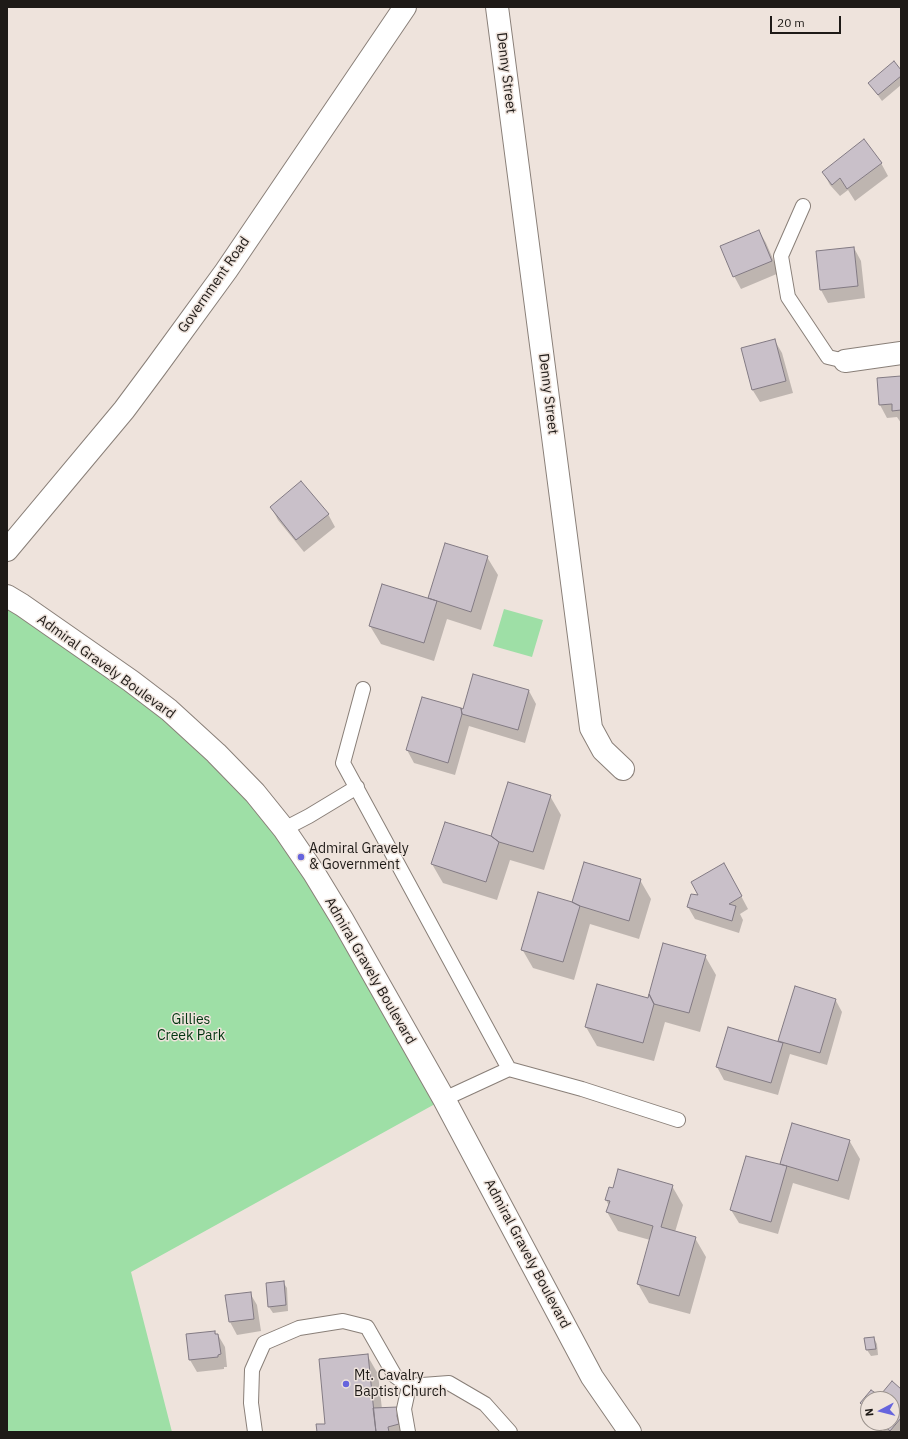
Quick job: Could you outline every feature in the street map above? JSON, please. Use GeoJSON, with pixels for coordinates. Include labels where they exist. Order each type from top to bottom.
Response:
{"type":"FeatureCollection","features":[{"type":"Feature","properties":{"kind":"street","name":"Government Road"},"geometry":{"type":"LineString","coordinates":[[7,550],[124,410],[226,271],[405,7]]}},
{"type":"Feature","properties":{"kind":"street","name":"Denny Street"},"geometry":{"type":"LineString","coordinates":[[497,7],[591,728],[603,750],[624,770]]}},
{"type":"Feature","properties":{"kind":"street"},"geometry":{"type":"LineString","coordinates":[[845,361],[901,353]]}},
{"type":"Feature","properties":{"kind":"street","name":"Admiral Gravely Boulevard"},"geometry":{"type":"LineString","coordinates":[[7,596],[131,681],[169,710],[216,753],[255,793],[284,829],[314,873],[342,919],[444,1099],[592,1378],[623,1429]]}},
{"type":"Feature","properties":{"kind":"lane"},"geometry":{"type":"LineString","coordinates":[[803,206],[781,256],[788,298],[828,357],[845,361]]}},
{"type":"Feature","properties":{"kind":"lane"},"geometry":{"type":"LineString","coordinates":[[363,690],[343,762],[358,787],[508,1069]]}},
{"type":"Feature","properties":{"kind":"lane"},"geometry":{"type":"LineString","coordinates":[[284,829],[358,787]]}},
{"type":"Feature","properties":{"kind":"lane"},"geometry":{"type":"LineString","coordinates":[[444,1099],[508,1069],[678,1120]]}},
{"type":"Feature","properties":{"kind":"lane"},"geometry":{"type":"LineString","coordinates":[[255,1432],[251,1403],[252,1370],[264,1343],[299,1328],[343,1321],[367,1327],[395,1376],[409,1386],[449,1383],[485,1404],[510,1432]]}},
{"type":"Feature","properties":{"kind":"lane"},"geometry":{"type":"LineString","coordinates":[[408,1432],[404,1409],[409,1386]]}},
{"type":"Feature","properties":{"kind":"green space","name":"Gillies Creek Park"},"geometry":{"type":"Polygon","coordinates":[[[7,596],[22,605],[255,793],[444,1099],[131,1272],[172,1432],[7,1432],[7,596]]]}},
{"type":"Feature","properties":{"kind":"green space"},"geometry":{"type":"Polygon","coordinates":[[[504,609],[543,620],[532,657],[493,646],[504,609]]]}},
{"type":"Feature","properties":{"kind":"building"},"geometry":{"type":"Polygon","coordinates":[[[894,61],[901,70],[901,76],[878,95],[868,83],[894,61]]]}},
{"type":"Feature","properties":{"kind":"building"},"geometry":{"type":"Polygon","coordinates":[[[864,139],[882,163],[847,189],[840,178],[832,185],[822,172],[864,139]]]}},
{"type":"Feature","properties":{"kind":"building"},"geometry":{"type":"Polygon","coordinates":[[[759,230],[772,261],[733,277],[720,246],[759,230]]]}},
{"type":"Feature","properties":{"kind":"building"},"geometry":{"type":"Polygon","coordinates":[[[854,247],[858,286],[820,290],[816,251],[854,247]]]}},
{"type":"Feature","properties":{"kind":"building"},"geometry":{"type":"Polygon","coordinates":[[[775,339],[786,381],[752,390],[741,348],[775,339]]]}},
{"type":"Feature","properties":{"kind":"building"},"geometry":{"type":"Polygon","coordinates":[[[901,376],[901,410],[892,411],[892,404],[879,405],[877,378],[901,376]]]}},
{"type":"Feature","properties":{"kind":"building"},"geometry":{"type":"Polygon","coordinates":[[[301,481],[329,514],[296,540],[270,507],[301,481]]]}},
{"type":"Feature","properties":{"kind":"building"},"geometry":{"type":"Polygon","coordinates":[[[445,543],[488,556],[471,612],[428,598],[445,543]]]}},
{"type":"Feature","properties":{"kind":"building"},"geometry":{"type":"Polygon","coordinates":[[[382,584],[437,601],[424,643],[369,626],[382,584]]]}},
{"type":"Feature","properties":{"kind":"building"},"geometry":{"type":"Polygon","coordinates":[[[473,674],[529,690],[518,730],[462,714],[461,708],[463,709],[473,674]]]}},
{"type":"Feature","properties":{"kind":"building"},"geometry":{"type":"Polygon","coordinates":[[[422,697],[461,708],[462,714],[448,763],[406,750],[422,697]]]}},
{"type":"Feature","properties":{"kind":"building"},"geometry":{"type":"Polygon","coordinates":[[[508,782],[551,795],[533,852],[499,842],[491,836],[508,782]]]}},
{"type":"Feature","properties":{"kind":"building"},"geometry":{"type":"Polygon","coordinates":[[[445,822],[491,836],[499,842],[486,882],[431,864],[445,822]]]}},
{"type":"Feature","properties":{"kind":"building"},"geometry":{"type":"Polygon","coordinates":[[[584,862],[641,879],[629,921],[580,906],[572,902],[584,862]]]}},
{"type":"Feature","properties":{"kind":"building"},"geometry":{"type":"Polygon","coordinates":[[[724,863],[742,896],[729,904],[736,906],[732,921],[687,907],[691,894],[698,895],[691,882],[724,863]]]}},
{"type":"Feature","properties":{"kind":"building"},"geometry":{"type":"Polygon","coordinates":[[[538,892],[572,902],[580,906],[563,962],[521,950],[538,892]]]}},
{"type":"Feature","properties":{"kind":"building"},"geometry":{"type":"Polygon","coordinates":[[[663,943],[706,955],[689,1013],[654,1004],[649,994],[663,943]]]}},
{"type":"Feature","properties":{"kind":"building"},"geometry":{"type":"Polygon","coordinates":[[[597,984],[648,998],[649,994],[654,1004],[643,1043],[585,1027],[597,984]]]}},
{"type":"Feature","properties":{"kind":"building"},"geometry":{"type":"Polygon","coordinates":[[[795,986],[836,999],[820,1053],[778,1041],[795,986]]]}},
{"type":"Feature","properties":{"kind":"building"},"geometry":{"type":"Polygon","coordinates":[[[728,1027],[783,1043],[771,1083],[716,1067],[728,1027]]]}},
{"type":"Feature","properties":{"kind":"building"},"geometry":{"type":"Polygon","coordinates":[[[792,1123],[850,1140],[838,1181],[780,1164],[792,1123]]]}},
{"type":"Feature","properties":{"kind":"building"},"geometry":{"type":"Polygon","coordinates":[[[746,1156],[787,1166],[771,1222],[730,1210],[746,1156]]]}},
{"type":"Feature","properties":{"kind":"building"},"geometry":{"type":"Polygon","coordinates":[[[618,1169],[673,1185],[661,1227],[696,1237],[679,1296],[637,1284],[653,1226],[606,1212],[610,1201],[605,1200],[609,1187],[613,1188],[618,1169]]]}},
{"type":"Feature","properties":{"kind":"building"},"geometry":{"type":"Polygon","coordinates":[[[284,1281],[286,1305],[268,1307],[266,1283],[284,1281]]]}},
{"type":"Feature","properties":{"kind":"building"},"geometry":{"type":"Polygon","coordinates":[[[251,1292],[254,1319],[229,1322],[225,1295],[251,1292]]]}},
{"type":"Feature","properties":{"kind":"building"},"geometry":{"type":"Polygon","coordinates":[[[215,1331],[215,1334],[218,1334],[221,1354],[218,1355],[218,1357],[189,1360],[186,1334],[215,1331]]]}},
{"type":"Feature","properties":{"kind":"building"},"geometry":{"type":"Polygon","coordinates":[[[874,1337],[876,1349],[866,1350],[864,1338],[874,1337]]]}},
{"type":"Feature","properties":{"kind":"building","name":"Mt. Cavalry Baptist Church"},"geometry":{"type":"Polygon","coordinates":[[[368,1354],[376,1432],[317,1432],[316,1424],[325,1424],[319,1359],[368,1354]]]}},
{"type":"Feature","properties":{"kind":"building"},"geometry":{"type":"Polygon","coordinates":[[[892,1381],[901,1389],[900,1419],[900,1391],[884,1391],[892,1381]]]}},
{"type":"Feature","properties":{"kind":"building"},"geometry":{"type":"Polygon","coordinates":[[[398,1407],[397,1416],[399,1424],[388,1427],[389,1432],[376,1432],[373,1408],[398,1407]]]}},
{"type":"Feature","properties":{"kind":"place","name":"Admiral Gravely & Government"},"geometry":{"type":"Point","coordinates":[301,857]}},
{"type":"Feature","properties":{"kind":"place","name":"Mt. Cavalry Baptist Church"},"geometry":{"type":"Point","coordinates":[346,1384]}}]}
